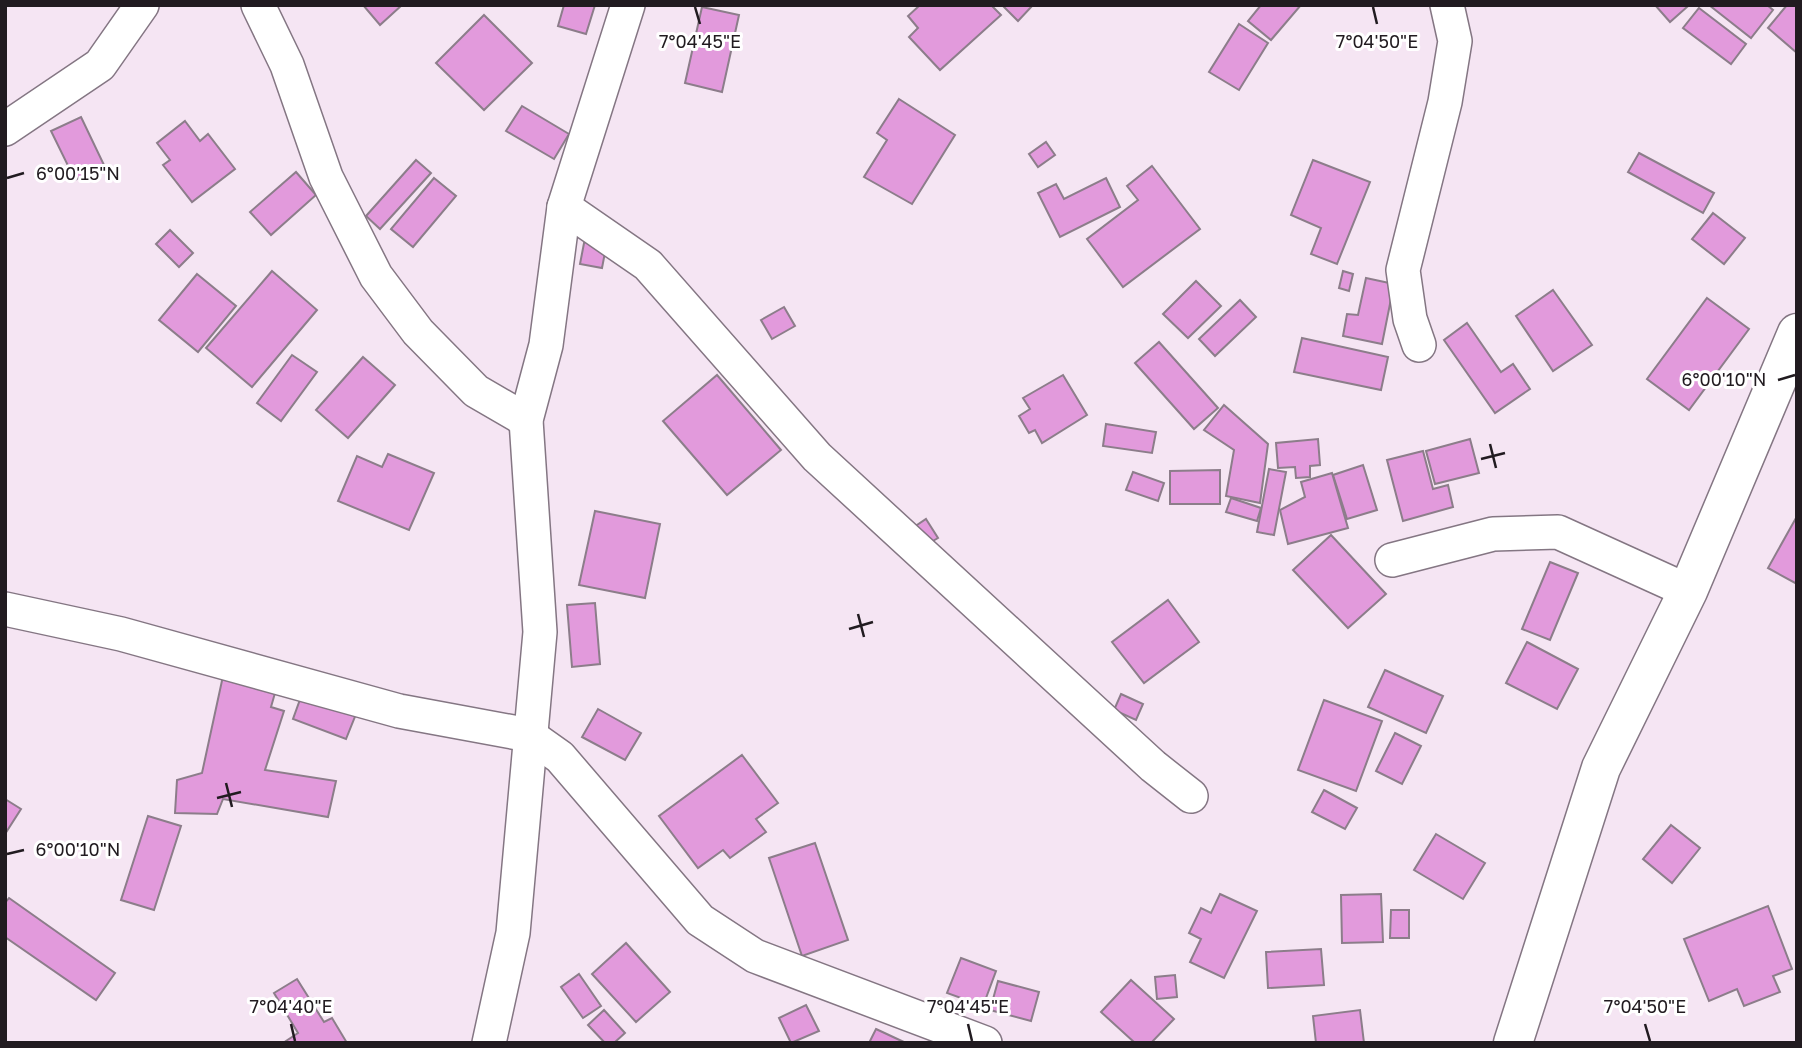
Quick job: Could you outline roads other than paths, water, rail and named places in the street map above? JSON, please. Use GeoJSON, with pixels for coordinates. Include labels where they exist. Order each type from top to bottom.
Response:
{"type":"FeatureCollection","features":[{"type":"Feature","properties":{"kind":"street"},"geometry":{"type":"LineString","coordinates":[[5,129],[100,65],[142,5]]}},
{"type":"Feature","properties":{"kind":"street"},"geometry":{"type":"LineString","coordinates":[[258,5],[287,65],[326,177],[376,276],[418,332],[477,391],[526,421]]}},
{"type":"Feature","properties":{"kind":"street"},"geometry":{"type":"LineString","coordinates":[[489,1043],[513,933],[540,632],[526,421],[546,345],[564,207],[628,5]]}},
{"type":"Feature","properties":{"kind":"street"},"geometry":{"type":"LineString","coordinates":[[1419,345],[1410,319],[1403,270],[1446,102],[1455,41],[1447,5]]}},
{"type":"Feature","properties":{"kind":"street"},"geometry":{"type":"LineString","coordinates":[[564,207],[649,265],[817,457],[1153,766],[1191,796]]}},
{"type":"Feature","properties":{"kind":"street"},"geometry":{"type":"LineString","coordinates":[[1513,1043],[1601,768],[1688,591],[1797,333]]}},
{"type":"Feature","properties":{"kind":"street"},"geometry":{"type":"LineString","coordinates":[[1392,560],[1493,534],[1558,532],[1688,591]]}},
{"type":"Feature","properties":{"kind":"street"},"geometry":{"type":"LineString","coordinates":[[5,609],[121,634],[399,711],[529,735],[560,757],[700,920],[755,956],[985,1043]]}}]}
